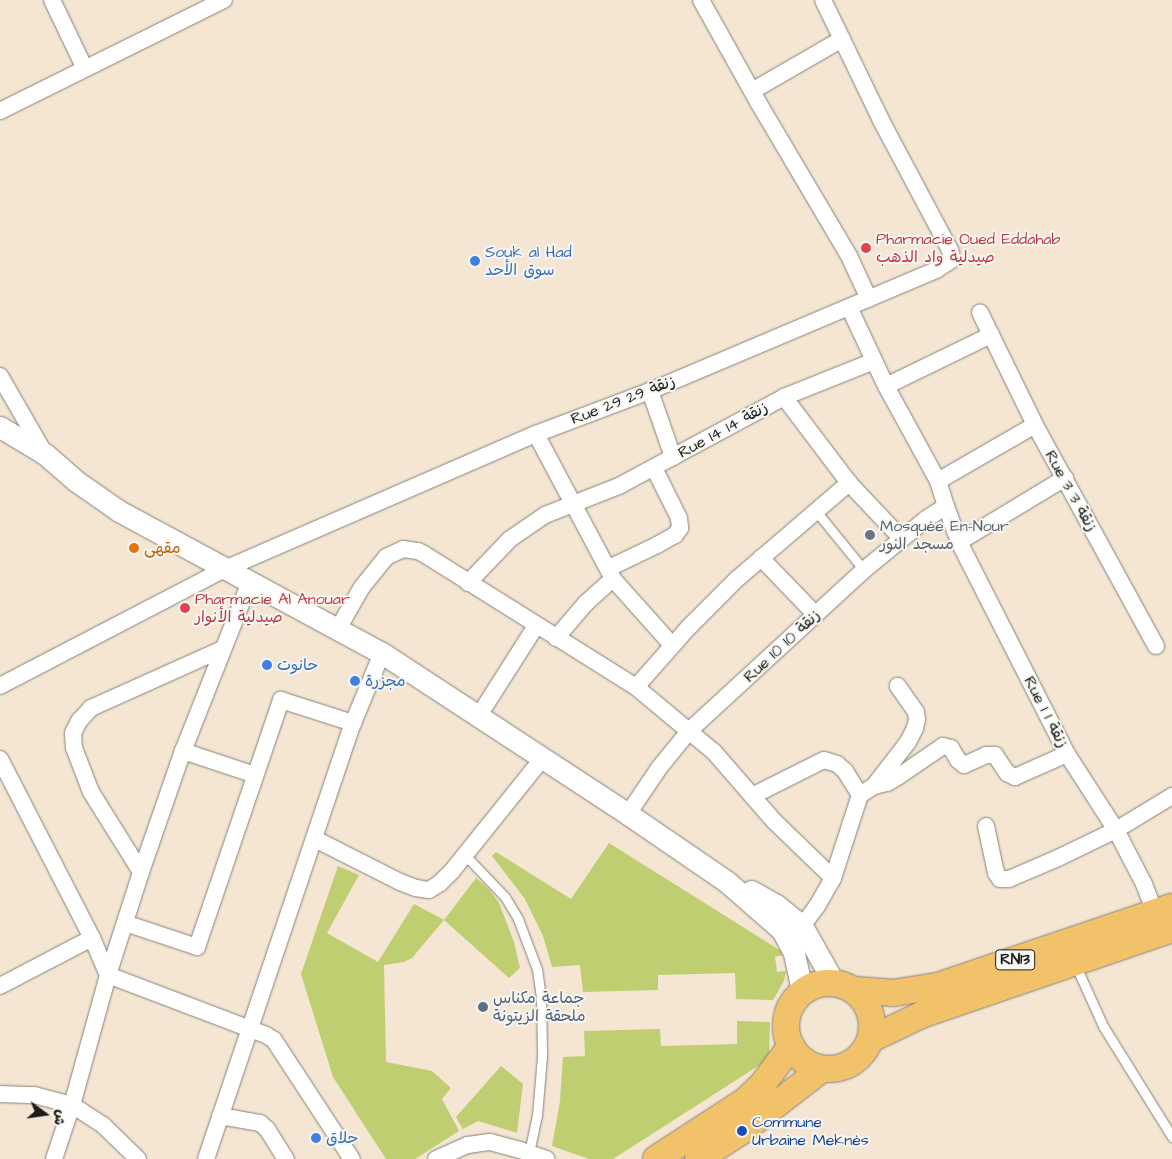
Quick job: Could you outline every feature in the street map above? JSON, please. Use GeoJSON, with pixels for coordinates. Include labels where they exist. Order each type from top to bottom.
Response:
{"type":"FeatureCollection","features":[{"type":"Feature","properties":{"kind":"main road","name":"RN13"},"geometry":{"type":"LineString","coordinates":[[698,1159],[742,1131],[822,1069],[838,1068],[852,1063],[863,1052],[871,1039],[921,1015],[1072,952],[1166,916]]}},
{"type":"Feature","properties":{"kind":"main road","name":"RN13"},"geometry":{"type":"LineString","coordinates":[[802,992],[823,982],[893,993],[938,986],[1072,952]]}},
{"type":"Feature","properties":{"kind":"main road"},"geometry":{"type":"LineString","coordinates":[[844,986],[864,999],[873,1025],[871,1039]]}},
{"type":"Feature","properties":{"kind":"main road"},"geometry":{"type":"LineString","coordinates":[[802,992],[794,1000],[786,1023],[791,1046],[801,1058],[822,1069]]}},
{"type":"Feature","properties":{"kind":"main road"},"geometry":{"type":"LineString","coordinates":[[656,1159],[745,1101],[762,1085],[791,1046]]}},
{"type":"Feature","properties":{"kind":"street"},"geometry":{"type":"LineString","coordinates":[[52,0],[85,69]]}},
{"type":"Feature","properties":{"kind":"street"},"geometry":{"type":"LineString","coordinates":[[0,111],[224,0]]}},
{"type":"Feature","properties":{"kind":"street"},"geometry":{"type":"LineString","coordinates":[[701,0],[848,256],[869,299]]}},
{"type":"Feature","properties":{"kind":"street"},"geometry":{"type":"LineString","coordinates":[[752,91],[842,39],[823,0]]}},
{"type":"Feature","properties":{"kind":"street","name":"Rue 29 زنقة 29"},"geometry":{"type":"LineString","coordinates":[[0,686],[225,569],[536,434],[650,391],[869,299],[936,270],[951,259],[950,250],[881,120],[842,39]]}},
{"type":"Feature","properties":{"kind":"street","name":"Rue 1 زنقة 1"},"geometry":{"type":"LineString","coordinates":[[849,307],[886,386],[942,494],[959,542],[1067,754],[1116,830],[1144,884],[1166,916]]}},
{"type":"Feature","properties":{"kind":"street","name":"Rue 3 زنقة 3"},"geometry":{"type":"LineString","coordinates":[[980,312],[1035,425],[1156,646]]}},
{"type":"Feature","properties":{"kind":"street"},"geometry":{"type":"LineString","coordinates":[[886,386],[991,335]]}},
{"type":"Feature","properties":{"kind":"street","name":"Rue 14 زنقة 14"},"geometry":{"type":"LineString","coordinates":[[468,583],[510,539],[545,515],[574,502],[619,486],[784,397],[874,361]]}},
{"type":"Feature","properties":{"kind":"street"},"geometry":{"type":"LineString","coordinates":[[0,376],[45,454]]}},
{"type":"Feature","properties":{"kind":"street"},"geometry":{"type":"LineString","coordinates":[[650,391],[673,458]]}},
{"type":"Feature","properties":{"kind":"street"},"geometry":{"type":"LineString","coordinates":[[784,397],[849,483],[902,538]]}},
{"type":"Feature","properties":{"kind":"street","name":"Rue 10 زنقة 10"},"geometry":{"type":"LineString","coordinates":[[628,814],[659,768],[690,730],[864,570],[902,538],[942,494],[1035,425]]}},
{"type":"Feature","properties":{"kind":"street"},"geometry":{"type":"LineString","coordinates":[[0,427],[45,454],[76,481],[119,511],[382,653],[628,814],[726,881],[782,930],[794,953],[802,992]]}},
{"type":"Feature","properties":{"kind":"street"},"geometry":{"type":"LineString","coordinates":[[536,434],[611,573],[672,645]]}},
{"type":"Feature","properties":{"kind":"street"},"geometry":{"type":"LineString","coordinates":[[556,638],[611,573],[675,535],[680,528],[680,518],[654,468]]}},
{"type":"Feature","properties":{"kind":"street"},"geometry":{"type":"LineString","coordinates":[[959,542],[1064,478]]}},
{"type":"Feature","properties":{"kind":"street"},"geometry":{"type":"LineString","coordinates":[[636,687],[672,645],[737,580],[849,483]]}},
{"type":"Feature","properties":{"kind":"street"},"geometry":{"type":"LineString","coordinates":[[338,629],[374,570],[386,556],[396,551],[418,551],[636,687],[690,730],[714,752],[774,821],[833,878]]}},
{"type":"Feature","properties":{"kind":"street"},"geometry":{"type":"LineString","coordinates":[[761,558],[816,615]]}},
{"type":"Feature","properties":{"kind":"street"},"geometry":{"type":"LineString","coordinates":[[54,1159],[72,1105],[108,975],[141,872],[183,751],[250,582]]}},
{"type":"Feature","properties":{"kind":"street"},"geometry":{"type":"LineString","coordinates":[[478,717],[536,626]]}},
{"type":"Feature","properties":{"kind":"street"},"geometry":{"type":"LineString","coordinates":[[141,872],[90,792],[74,748],[73,733],[79,721],[91,708],[222,649]]}},
{"type":"Feature","properties":{"kind":"street"},"geometry":{"type":"LineString","coordinates":[[206,1159],[353,722],[382,653]]}},
{"type":"Feature","properties":{"kind":"street"},"geometry":{"type":"LineString","coordinates":[[802,926],[817,906],[833,878],[867,790],[908,742],[918,720],[914,706],[898,686]]}},
{"type":"Feature","properties":{"kind":"street"},"geometry":{"type":"LineString","coordinates":[[125,923],[197,947],[281,700],[353,722]]}},
{"type":"Feature","properties":{"kind":"street"},"geometry":{"type":"LineString","coordinates":[[867,790],[887,783],[930,753],[946,746],[950,748],[960,763],[964,765],[986,755],[995,755],[1007,773],[1015,777],[1067,754]]}},
{"type":"Feature","properties":{"kind":"street"},"geometry":{"type":"LineString","coordinates":[[183,751],[255,775]]}},
{"type":"Feature","properties":{"kind":"street"},"geometry":{"type":"LineString","coordinates":[[0,759],[92,938],[108,975],[249,1028],[274,1040],[352,1159]]}},
{"type":"Feature","properties":{"kind":"street"},"geometry":{"type":"LineString","coordinates":[[315,838],[400,882],[422,890],[429,890],[440,883],[465,855],[542,759]]}},
{"type":"Feature","properties":{"kind":"street"},"geometry":{"type":"LineString","coordinates":[[752,796],[824,760],[837,764],[867,790]]}},
{"type":"Feature","properties":{"kind":"street"},"geometry":{"type":"LineString","coordinates":[[986,826],[996,873],[1000,879],[1009,879],[1116,830],[1172,796]]}},
{"type":"Feature","properties":{"kind":"street"},"geometry":{"type":"LineString","coordinates":[[726,881],[757,894],[776,905],[802,926],[844,986]]}},
{"type":"Feature","properties":{"kind":"street"},"geometry":{"type":"LineString","coordinates":[[0,986],[92,938]]}},
{"type":"Feature","properties":{"kind":"street"},"geometry":{"type":"LineString","coordinates":[[0,1094],[34,1095],[72,1105],[103,1125],[138,1159]]}},
{"type":"Feature","properties":{"kind":"street"},"geometry":{"type":"LineString","coordinates":[[220,1116],[260,1123],[267,1130],[286,1159]]}},
{"type":"Feature","properties":{"kind":"street"},"geometry":{"type":"LineString","coordinates":[[436,1159],[468,1145],[490,1142],[546,1159]]}},
{"type":"Feature","properties":{"kind":"lane"},"geometry":{"type":"LineString","coordinates":[[816,511],[864,570]]}},
{"type":"Feature","properties":{"kind":"lane"},"geometry":{"type":"LineString","coordinates":[[465,855],[505,898],[518,919],[537,970],[541,996],[542,1056],[537,1116],[529,1153]]}},
{"type":"Feature","properties":{"kind":"lane"},"geometry":{"type":"LineString","coordinates":[[1072,952],[1103,1026],[1172,1137]]}},
{"type":"Feature","properties":{"kind":"green space"},"geometry":{"type":"Polygon","coordinates":[[[609,843],[781,951],[783,955],[775,957],[777,972],[786,971],[784,981],[773,1000],[736,999],[735,973],[658,975],[658,990],[583,992],[580,965],[552,967],[543,936],[525,899],[492,856],[496,852],[571,899],[609,843]]]}},
{"type":"Feature","properties":{"kind":"green space"},"geometry":{"type":"Polygon","coordinates":[[[338,866],[359,875],[327,933],[378,962],[414,904],[444,920],[412,958],[404,962],[384,965],[386,1062],[432,1071],[451,1088],[442,1099],[459,1131],[415,1159],[386,1159],[333,1077],[301,974],[338,866]]]}},
{"type":"Feature","properties":{"kind":"green space"},"geometry":{"type":"Polygon","coordinates":[[[476,878],[489,889],[499,903],[514,942],[520,968],[509,978],[444,920],[476,878]]]}},
{"type":"Feature","properties":{"kind":"green space"},"geometry":{"type":"Polygon","coordinates":[[[737,1021],[770,1022],[769,1059],[613,1159],[589,1159],[552,1146],[560,1101],[563,1057],[585,1056],[584,1031],[660,1029],[661,1046],[737,1044],[737,1021]]]}},
{"type":"Feature","properties":{"kind":"green space"},"geometry":{"type":"Polygon","coordinates":[[[501,1066],[523,1084],[517,1133],[478,1121],[463,1129],[456,1117],[501,1066]]]}},
{"type":"Feature","properties":{"kind":"place","name":"Pharmacie Oued Eddahab صيدلية واد الذهب"},"geometry":{"type":"Point","coordinates":[866,248]}},
{"type":"Feature","properties":{"kind":"place","name":"Souk al Had سوق الأحد"},"geometry":{"type":"Point","coordinates":[475,261]}},
{"type":"Feature","properties":{"kind":"place","name":"Mosquée En-Nour مسجد النور"},"geometry":{"type":"Point","coordinates":[870,535]}},
{"type":"Feature","properties":{"kind":"place","name":"مقهى"},"geometry":{"type":"Point","coordinates":[134,548]}},
{"type":"Feature","properties":{"kind":"place","name":"Pharmacie Al Anouar صيدلية الأنوار"},"geometry":{"type":"Point","coordinates":[185,608]}},
{"type":"Feature","properties":{"kind":"place","name":"حانوت"},"geometry":{"type":"Point","coordinates":[267,665]}},
{"type":"Feature","properties":{"kind":"place","name":"مجزرة"},"geometry":{"type":"Point","coordinates":[355,681]}},
{"type":"Feature","properties":{"kind":"place","name":"جماعة مكناس ملحقة الزيتونة"},"geometry":{"type":"Point","coordinates":[483,1007]}},
{"type":"Feature","properties":{"kind":"place","name":"Commune Urbaine Meknès"},"geometry":{"type":"Point","coordinates":[742,1131]}},
{"type":"Feature","properties":{"kind":"place","name":"حلاق"},"geometry":{"type":"Point","coordinates":[316,1138]}}]}
